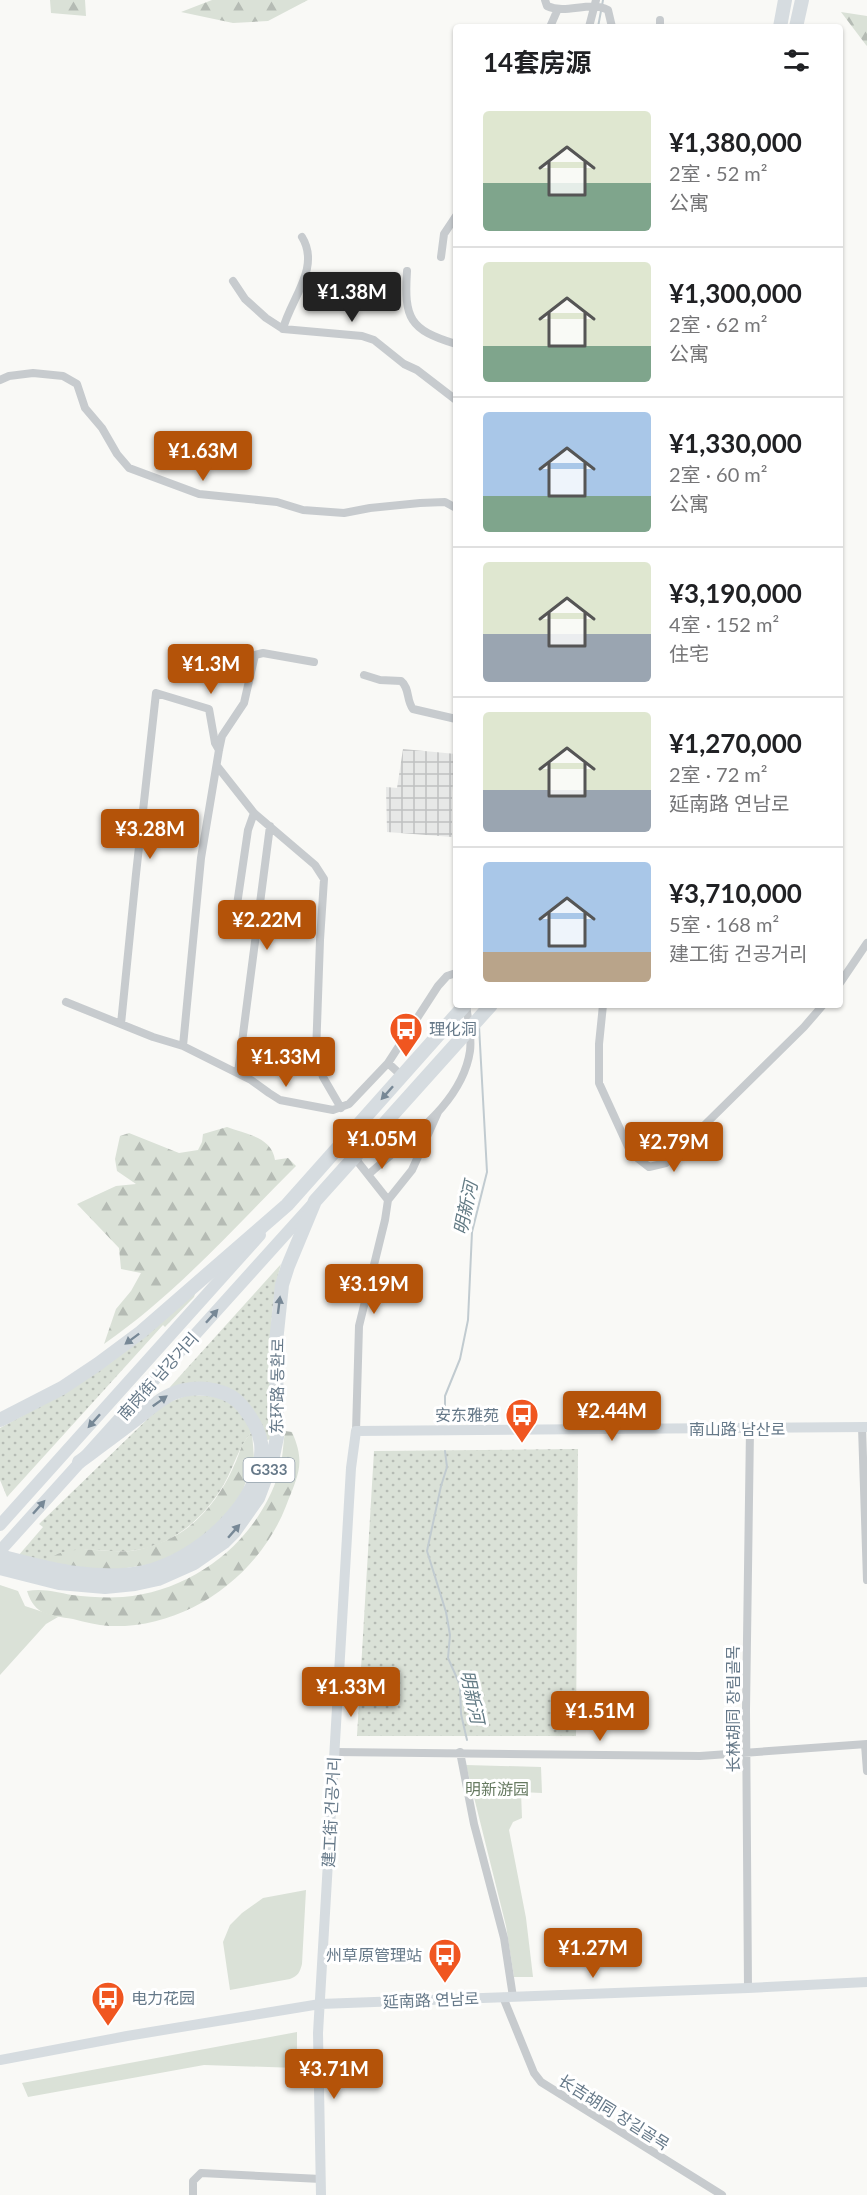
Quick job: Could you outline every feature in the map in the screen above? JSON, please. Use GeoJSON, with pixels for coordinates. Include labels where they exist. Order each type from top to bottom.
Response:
{"type":"FeatureCollection","features":[{"type":"Feature","properties":{"kind":"highway"},"geometry":{"type":"LineString","coordinates":[[781,24],[785,0]]}},
{"type":"Feature","properties":{"kind":"highway"},"geometry":{"type":"LineString","coordinates":[[797,24],[802,0]]}},
{"type":"Feature","properties":{"kind":"highway"},"geometry":{"type":"LineString","coordinates":[[0,1420],[62,1388],[141,1332],[287,1205],[462,1008]]}},
{"type":"Feature","properties":{"kind":"highway","name":"G333"},"geometry":{"type":"LineString","coordinates":[[315,1202],[488,1008]]}},
{"type":"Feature","properties":{"kind":"highway","name":"东环路 동환로"},"geometry":{"type":"LineString","coordinates":[[0,1568],[50,1575],[105,1587],[135,1584],[158,1580],[194,1563],[224,1542],[247,1515],[265,1481],[272,1461],[277,1437],[276,1342],[282,1285],[315,1202]]}},
{"type":"Feature","properties":{"kind":"highway"},"geometry":{"type":"LineString","coordinates":[[0,1557],[50,1575],[144,1572],[170,1564],[193,1552],[214,1536],[244,1500],[257,1473],[261,1443],[251,1418],[239,1403],[217,1391],[193,1389],[169,1395],[80,1462]]}},
{"type":"Feature","properties":{"kind":"main road","name":"南岗街 남강거리"},"geometry":{"type":"LineString","coordinates":[[0,1551],[315,1202]]}},
{"type":"Feature","properties":{"kind":"main road","name":"南岗街 남강거리"},"geometry":{"type":"LineString","coordinates":[[0,1525],[287,1205]]}},
{"type":"Feature","properties":{"kind":"street"},"geometry":{"type":"LineString","coordinates":[[545,0],[547,6],[557,11],[599,5],[608,10],[611,24]]}},
{"type":"Feature","properties":{"kind":"street"},"geometry":{"type":"LineString","coordinates":[[590,24],[599,5]]}},
{"type":"Feature","properties":{"kind":"street"},"geometry":{"type":"LineString","coordinates":[[551,24],[557,11]]}},
{"type":"Feature","properties":{"kind":"street"},"geometry":{"type":"LineString","coordinates":[[441,257],[444,234],[453,220]]}},
{"type":"Feature","properties":{"kind":"street"},"geometry":{"type":"LineString","coordinates":[[283,329],[286,314],[304,282],[308,247],[302,237]]}},
{"type":"Feature","properties":{"kind":"street"},"geometry":{"type":"LineString","coordinates":[[407,271],[405,296],[408,314],[417,327],[453,343]]}},
{"type":"Feature","properties":{"kind":"street"},"geometry":{"type":"LineString","coordinates":[[233,280],[245,299],[266,318],[283,329],[362,336],[374,340],[453,398]]}},
{"type":"Feature","properties":{"kind":"street"},"geometry":{"type":"LineString","coordinates":[[0,380],[9,376],[33,373],[63,376],[77,384],[86,408],[129,468],[199,494],[277,502],[303,510],[344,513],[420,503],[446,502],[453,506]]}},
{"type":"Feature","properties":{"kind":"street"},"geometry":{"type":"LineString","coordinates":[[183,1046],[201,858],[222,736],[244,703],[255,655],[263,653],[314,662]]}},
{"type":"Feature","properties":{"kind":"street"},"geometry":{"type":"LineString","coordinates":[[364,675],[380,680],[400,681],[406,687],[413,709],[453,718]]}},
{"type":"Feature","properties":{"kind":"street"},"geometry":{"type":"LineString","coordinates":[[122,1024],[156,693],[209,709],[213,736],[219,750]]}},
{"type":"Feature","properties":{"kind":"street"},"geometry":{"type":"LineString","coordinates":[[217,766],[254,813],[315,865],[324,879],[316,1054],[323,1077],[341,1108]]}},
{"type":"Feature","properties":{"kind":"street"},"geometry":{"type":"LineString","coordinates":[[232,932],[248,830],[254,813]]}},
{"type":"Feature","properties":{"kind":"street"},"geometry":{"type":"LineString","coordinates":[[238,1073],[270,826]]}},
{"type":"Feature","properties":{"kind":"street"},"geometry":{"type":"LineString","coordinates":[[843,979],[867,943]]}},
{"type":"Feature","properties":{"kind":"street"},"geometry":{"type":"LineString","coordinates":[[66,1002],[183,1046],[238,1073],[280,1100],[333,1110],[341,1108],[357,1097],[388,1063],[438,986],[447,976],[453,974]]}},
{"type":"Feature","properties":{"kind":"street"},"geometry":{"type":"LineString","coordinates":[[369,1174],[438,1112],[452,1095],[468,1062],[471,1048],[465,1008]]}},
{"type":"Feature","properties":{"kind":"street"},"geometry":{"type":"LineString","coordinates":[[603,1008],[599,1044],[599,1083],[631,1153],[649,1167],[666,1163],[804,1027],[820,1008]]}},
{"type":"Feature","properties":{"kind":"street"},"geometry":{"type":"LineString","coordinates":[[388,1063],[402,1076]]}},
{"type":"Feature","properties":{"kind":"street"},"geometry":{"type":"LineString","coordinates":[[356,1431],[359,1326],[388,1200],[411,1170],[438,1112]]}},
{"type":"Feature","properties":{"kind":"street"},"geometry":{"type":"LineString","coordinates":[[354,1157],[388,1200]]}},
{"type":"Feature","properties":{"kind":"street"},"geometry":{"type":"LineString","coordinates":[[865,1427],[867,1580]]}},
{"type":"Feature","properties":{"kind":"street","name":"南山路 남산로"},"geometry":{"type":"LineString","coordinates":[[356,1431],[865,1427]]}},
{"type":"Feature","properties":{"kind":"street","name":"长林胡同 장림골목"},"geometry":{"type":"LineString","coordinates":[[748,1988],[747,1753],[750,1429]]}},
{"type":"Feature","properties":{"kind":"street","name":"建工街 건공거리"},"geometry":{"type":"LineString","coordinates":[[321,2195],[318,2033],[351,1468],[356,1431]]}},
{"type":"Feature","properties":{"kind":"street"},"geometry":{"type":"LineString","coordinates":[[334,1752],[700,1756],[866,1744],[867,1771]]}},
{"type":"Feature","properties":{"kind":"street","name":"长吉胡同 장길골목"},"geometry":{"type":"LineString","coordinates":[[460,1752],[474,1824],[504,1938],[508,1997],[532,2067],[541,2082],[722,2195]]}},
{"type":"Feature","properties":{"kind":"street","name":"延南路 연남로"},"geometry":{"type":"LineString","coordinates":[[0,2060],[320,2004],[867,1982]]}},
{"type":"Feature","properties":{"kind":"street"},"geometry":{"type":"LineString","coordinates":[[193,2195],[193,2181],[201,2173],[321,2179]]}},
{"type":"Feature","properties":{"kind":"shaded area"},"geometry":{"type":"Polygon","coordinates":[[[403,749],[453,754],[452,837],[387,832],[386,787],[397,788],[403,749]]]}},
{"type":"Feature","properties":{"kind":"green space"},"geometry":{"type":"Polygon","coordinates":[[[50,0],[85,0],[86,16],[51,13],[50,0]]]}},
{"type":"Feature","properties":{"kind":"green space"},"geometry":{"type":"Polygon","coordinates":[[[212,0],[308,0],[268,21],[233,23],[181,12],[212,0]]]}},
{"type":"Feature","properties":{"kind":"green space"},"geometry":{"type":"Polygon","coordinates":[[[841,12],[867,16],[867,46],[866,45],[841,12]]]}},
{"type":"Feature","properties":{"kind":"green space"},"geometry":{"type":"Polygon","coordinates":[[[227,1127],[264,1141],[273,1152],[275,1160],[288,1158],[296,1166],[180,1282],[156,1304],[104,1344],[116,1309],[131,1291],[141,1273],[121,1269],[119,1248],[77,1204],[116,1186],[136,1184],[117,1171],[115,1159],[120,1136],[129,1133],[179,1153],[198,1150],[203,1134],[227,1127]]]}},
{"type":"Feature","properties":{"kind":"green space"},"geometry":{"type":"Polygon","coordinates":[[[281,1264],[271,1329],[272,1439],[267,1440],[246,1403],[170,1387],[281,1264]]]}},
{"type":"Feature","properties":{"kind":"green space"},"geometry":{"type":"Polygon","coordinates":[[[196,1291],[194,1297],[165,1327],[163,1325],[7,1497],[0,1480],[0,1428],[73,1388],[113,1361],[196,1291]]]}},
{"type":"Feature","properties":{"kind":"green space"},"geometry":{"type":"Polygon","coordinates":[[[188,1395],[212,1396],[228,1400],[239,1411],[252,1432],[243,1444],[228,1478],[216,1497],[196,1520],[172,1537],[145,1548],[124,1551],[84,1550],[49,1562],[18,1556],[43,1527],[39,1524],[162,1405],[188,1395]]]}},
{"type":"Feature","properties":{"kind":"green space"},"geometry":{"type":"Polygon","coordinates":[[[285,1431],[292,1432],[299,1453],[299,1469],[286,1506],[274,1531],[258,1555],[238,1576],[216,1593],[192,1608],[138,1625],[95,1624],[50,1615],[34,1605],[27,1591],[44,1590],[104,1597],[149,1593],[174,1585],[220,1558],[256,1520],[269,1497],[279,1472],[285,1431]]]}},
{"type":"Feature","properties":{"kind":"green space"},"geometry":{"type":"Polygon","coordinates":[[[252,1432],[254,1458],[243,1490],[231,1509],[199,1542],[154,1564],[106,1571],[47,1563],[54,1556],[74,1550],[131,1551],[141,1549],[170,1539],[182,1532],[203,1514],[220,1492],[242,1445],[252,1432]]]}},
{"type":"Feature","properties":{"kind":"green space"},"geometry":{"type":"Polygon","coordinates":[[[578,1449],[576,1736],[357,1736],[374,1451],[578,1449]]]}},
{"type":"Feature","properties":{"kind":"green space"},"geometry":{"type":"Polygon","coordinates":[[[0,1585],[18,1591],[25,1606],[58,1617],[46,1624],[0,1675],[0,1585]]]}},
{"type":"Feature","properties":{"kind":"green space","name":"明新游园"},"geometry":{"type":"Polygon","coordinates":[[[466,1765],[541,1767],[542,1793],[521,1792],[522,1818],[513,1822],[509,1830],[526,1918],[533,1977],[514,1977],[506,1926],[466,1765]]]}},
{"type":"Feature","properties":{"kind":"green space"},"geometry":{"type":"Polygon","coordinates":[[[306,1890],[302,1964],[295,1977],[230,1990],[223,1942],[230,1925],[263,1898],[306,1890]]]}},
{"type":"Feature","properties":{"kind":"green space"},"geometry":{"type":"Polygon","coordinates":[[[297,2032],[297,2068],[204,2065],[28,2097],[22,2083],[297,2032]]]}},
{"type":"Feature","properties":{"kind":"waterway","name":"明新河"},"geometry":{"type":"LineString","coordinates":[[599,24],[603,0]]}},
{"type":"Feature","properties":{"kind":"waterway","name":"明新河"},"geometry":{"type":"LineString","coordinates":[[445,1413],[445,1396],[460,1359],[468,1320],[472,1232],[487,1172],[479,1026]]}},
{"type":"Feature","properties":{"kind":"waterway","name":"明新河"},"geometry":{"type":"LineString","coordinates":[[445,1451],[447,1467],[427,1551],[446,1612],[450,1635],[448,1658],[460,1685],[461,1714],[467,1740]]}},
{"type":"Feature","properties":{"kind":"place","name":"理化洞"},"geometry":{"type":"Point","coordinates":[406,1058]}},
{"type":"Feature","properties":{"kind":"place","name":"安东雅苑"},"geometry":{"type":"Point","coordinates":[522,1444]}},
{"type":"Feature","properties":{"kind":"place","name":"州草原管理站"},"geometry":{"type":"Point","coordinates":[445,1984]}},
{"type":"Feature","properties":{"kind":"place","name":"电力花园"},"geometry":{"type":"Point","coordinates":[108,2027]}}]}
